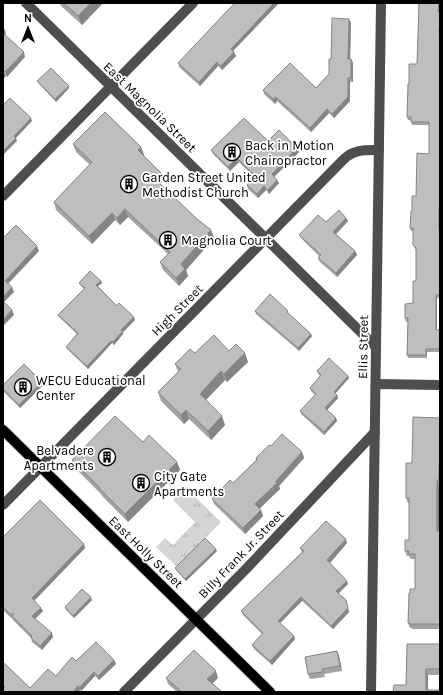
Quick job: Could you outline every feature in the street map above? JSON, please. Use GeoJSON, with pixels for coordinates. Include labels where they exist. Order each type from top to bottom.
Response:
{"type":"FeatureCollection","features":[{"type":"Feature","properties":{"kind":"main road","name":"East Holly Street"},"geometry":{"type":"LineString","coordinates":[[3,430],[270,692]]}},
{"type":"Feature","properties":{"kind":"street","name":"East Magnolia Street"},"geometry":{"type":"LineString","coordinates":[[26,3],[376,347]]}},
{"type":"Feature","properties":{"kind":"street"},"geometry":{"type":"LineString","coordinates":[[3,196],[193,3]]}},
{"type":"Feature","properties":{"kind":"street","name":"Ellis Street"},"geometry":{"type":"LineString","coordinates":[[371,692],[381,3]]}},
{"type":"Feature","properties":{"kind":"street","name":"High Street"},"geometry":{"type":"LineString","coordinates":[[3,505],[348,155],[358,151],[379,150]]}},
{"type":"Feature","properties":{"kind":"street"},"geometry":{"type":"LineString","coordinates":[[376,384],[440,384]]}},
{"type":"Feature","properties":{"kind":"street","name":"Billy Frank Jr. Street"},"geometry":{"type":"LineString","coordinates":[[124,692],[247,568],[375,432]]}},
{"type":"Feature","properties":{"kind":"green space"},"geometry":{"type":"Polygon","coordinates":[[[185,487],[221,522],[177,567],[156,547],[165,538],[173,545],[195,522],[173,500],[185,487]]]}},
{"type":"Feature","properties":{"kind":"building"},"geometry":{"type":"Polygon","coordinates":[[[64,3],[91,3],[78,16],[64,3]]]}},
{"type":"Feature","properties":{"kind":"building"},"geometry":{"type":"Polygon","coordinates":[[[235,3],[274,3],[231,49],[234,52],[221,66],[217,62],[199,82],[178,63],[235,3]]]}},
{"type":"Feature","properties":{"kind":"building"},"geometry":{"type":"Polygon","coordinates":[[[419,3],[439,3],[438,12],[440,12],[440,295],[436,295],[436,330],[440,330],[440,347],[439,349],[426,349],[426,355],[407,355],[408,318],[405,318],[405,304],[413,303],[413,281],[416,281],[416,248],[413,245],[413,228],[410,228],[412,196],[416,196],[417,153],[429,154],[429,122],[411,122],[411,117],[407,117],[409,64],[417,64],[419,3]]]}},
{"type":"Feature","properties":{"kind":"building"},"geometry":{"type":"Polygon","coordinates":[[[332,18],[349,19],[348,59],[351,59],[351,78],[348,78],[348,97],[332,114],[327,109],[310,128],[276,97],[273,99],[263,90],[290,63],[316,88],[329,74],[332,18]]]}},
{"type":"Feature","properties":{"kind":"building"},"geometry":{"type":"Polygon","coordinates":[[[3,33],[24,52],[5,72],[3,72],[3,33]]]}},
{"type":"Feature","properties":{"kind":"building"},"geometry":{"type":"Polygon","coordinates":[[[51,68],[69,86],[55,99],[37,81],[51,68]]]}},
{"type":"Feature","properties":{"kind":"building"},"geometry":{"type":"Polygon","coordinates":[[[10,98],[31,118],[14,136],[16,138],[3,151],[3,105],[10,98]]]}},
{"type":"Feature","properties":{"kind":"building"},"geometry":{"type":"Polygon","coordinates":[[[105,112],[141,147],[138,150],[161,173],[155,179],[197,219],[211,230],[181,264],[185,269],[176,278],[160,262],[170,252],[125,209],[117,218],[112,213],[89,236],[54,202],[92,162],[73,144],[105,112]]]}},
{"type":"Feature","properties":{"kind":"building"},"geometry":{"type":"Polygon","coordinates":[[[244,118],[268,141],[279,130],[297,148],[272,174],[277,180],[268,190],[264,186],[257,194],[247,185],[255,176],[237,158],[228,167],[211,150],[244,118]]]}},
{"type":"Feature","properties":{"kind":"building"},"geometry":{"type":"Polygon","coordinates":[[[339,210],[346,218],[333,232],[355,251],[336,273],[318,258],[321,255],[299,235],[318,215],[326,222],[339,210]]]}},
{"type":"Feature","properties":{"kind":"building"},"geometry":{"type":"Polygon","coordinates":[[[16,225],[37,246],[5,281],[12,287],[3,297],[3,238],[16,225]]]}},
{"type":"Feature","properties":{"kind":"building"},"geometry":{"type":"Polygon","coordinates":[[[90,271],[101,281],[96,285],[117,306],[119,303],[134,317],[121,330],[123,331],[113,342],[111,341],[87,366],[66,347],[78,333],[58,315],[85,288],[79,283],[90,271]]]}},
{"type":"Feature","properties":{"kind":"building"},"geometry":{"type":"Polygon","coordinates":[[[270,294],[311,334],[298,348],[255,311],[270,294]]]}},
{"type":"Feature","properties":{"kind":"building"},"geometry":{"type":"Polygon","coordinates":[[[3,301],[12,310],[3,320],[3,301]]]}},
{"type":"Feature","properties":{"kind":"building"},"geometry":{"type":"Polygon","coordinates":[[[214,335],[229,351],[236,344],[245,353],[224,374],[221,371],[200,394],[222,416],[208,431],[186,410],[181,415],[158,392],[181,369],[175,364],[190,349],[195,353],[214,335]]]}},
{"type":"Feature","properties":{"kind":"building"},"geometry":{"type":"Polygon","coordinates":[[[329,358],[348,376],[334,392],[337,395],[325,408],[336,418],[324,432],[300,411],[316,394],[310,388],[321,375],[317,371],[329,358]]]}},
{"type":"Feature","properties":{"kind":"building","name":"WECU Educational Center"},"geometry":{"type":"Polygon","coordinates":[[[24,364],[42,382],[19,405],[3,389],[3,385],[24,364]]]}},
{"type":"Feature","properties":{"kind":"building"},"geometry":{"type":"Polygon","coordinates":[[[115,416],[143,442],[149,435],[177,462],[125,514],[72,460],[115,416]]]}},
{"type":"Feature","properties":{"kind":"building"},"geometry":{"type":"Polygon","coordinates":[[[413,417],[440,418],[440,465],[439,480],[437,480],[437,531],[440,531],[440,624],[408,623],[409,593],[410,589],[415,589],[415,554],[409,554],[409,551],[405,551],[405,540],[409,540],[409,498],[406,498],[406,463],[412,463],[413,417]]]}},
{"type":"Feature","properties":{"kind":"building"},"geometry":{"type":"Polygon","coordinates":[[[282,434],[302,452],[276,481],[277,483],[255,504],[261,510],[243,528],[212,499],[230,480],[233,483],[257,460],[256,458],[269,445],[271,446],[282,434]]]}},
{"type":"Feature","properties":{"kind":"building"},"geometry":{"type":"Polygon","coordinates":[[[40,500],[84,544],[32,598],[41,608],[32,616],[52,633],[40,646],[12,616],[14,614],[10,614],[3,607],[3,537],[40,500]]]}},
{"type":"Feature","properties":{"kind":"building"},"geometry":{"type":"Polygon","coordinates":[[[326,521],[346,539],[327,560],[347,581],[336,591],[346,600],[348,608],[331,626],[301,597],[278,621],[294,636],[270,661],[252,645],[263,633],[241,611],[304,551],[300,548],[326,521]]]}},
{"type":"Feature","properties":{"kind":"building"},"geometry":{"type":"Polygon","coordinates":[[[205,538],[216,549],[185,579],[175,568],[205,538]]]}},
{"type":"Feature","properties":{"kind":"building"},"geometry":{"type":"Polygon","coordinates":[[[82,589],[91,597],[73,616],[65,607],[82,589]]]}},
{"type":"Feature","properties":{"kind":"building"},"geometry":{"type":"Polygon","coordinates":[[[96,642],[114,660],[98,676],[94,672],[80,687],[78,686],[73,692],[3,692],[5,687],[3,685],[3,662],[30,688],[48,669],[56,676],[72,657],[76,661],[96,642]]]}},
{"type":"Feature","properties":{"kind":"building"},"geometry":{"type":"Polygon","coordinates":[[[407,644],[440,644],[440,669],[426,669],[426,690],[440,690],[440,692],[393,692],[394,685],[406,685],[407,644]]]}},
{"type":"Feature","properties":{"kind":"building"},"geometry":{"type":"Polygon","coordinates":[[[194,650],[216,671],[207,679],[222,692],[182,692],[166,678],[194,650]]]}},
{"type":"Feature","properties":{"kind":"building"},"geometry":{"type":"Polygon","coordinates":[[[337,651],[340,666],[322,669],[323,672],[308,674],[305,657],[337,651]]]}},
{"type":"Feature","properties":{"kind":"place","name":"Back in Motion Chairopractor"},"geometry":{"type":"Point","coordinates":[232,152]}},
{"type":"Feature","properties":{"kind":"place","name":"Garden Street United Methodist Church"},"geometry":{"type":"Point","coordinates":[129,184]}},
{"type":"Feature","properties":{"kind":"place","name":"Magnolia Court"},"geometry":{"type":"Point","coordinates":[168,240]}},
{"type":"Feature","properties":{"kind":"place","name":"WECU Educational Center"},"geometry":{"type":"Point","coordinates":[23,387]}},
{"type":"Feature","properties":{"kind":"place","name":"Belvadere Apartments"},"geometry":{"type":"Point","coordinates":[107,457]}},
{"type":"Feature","properties":{"kind":"place","name":"City Gate Apartments"},"geometry":{"type":"Point","coordinates":[141,483]}}]}
